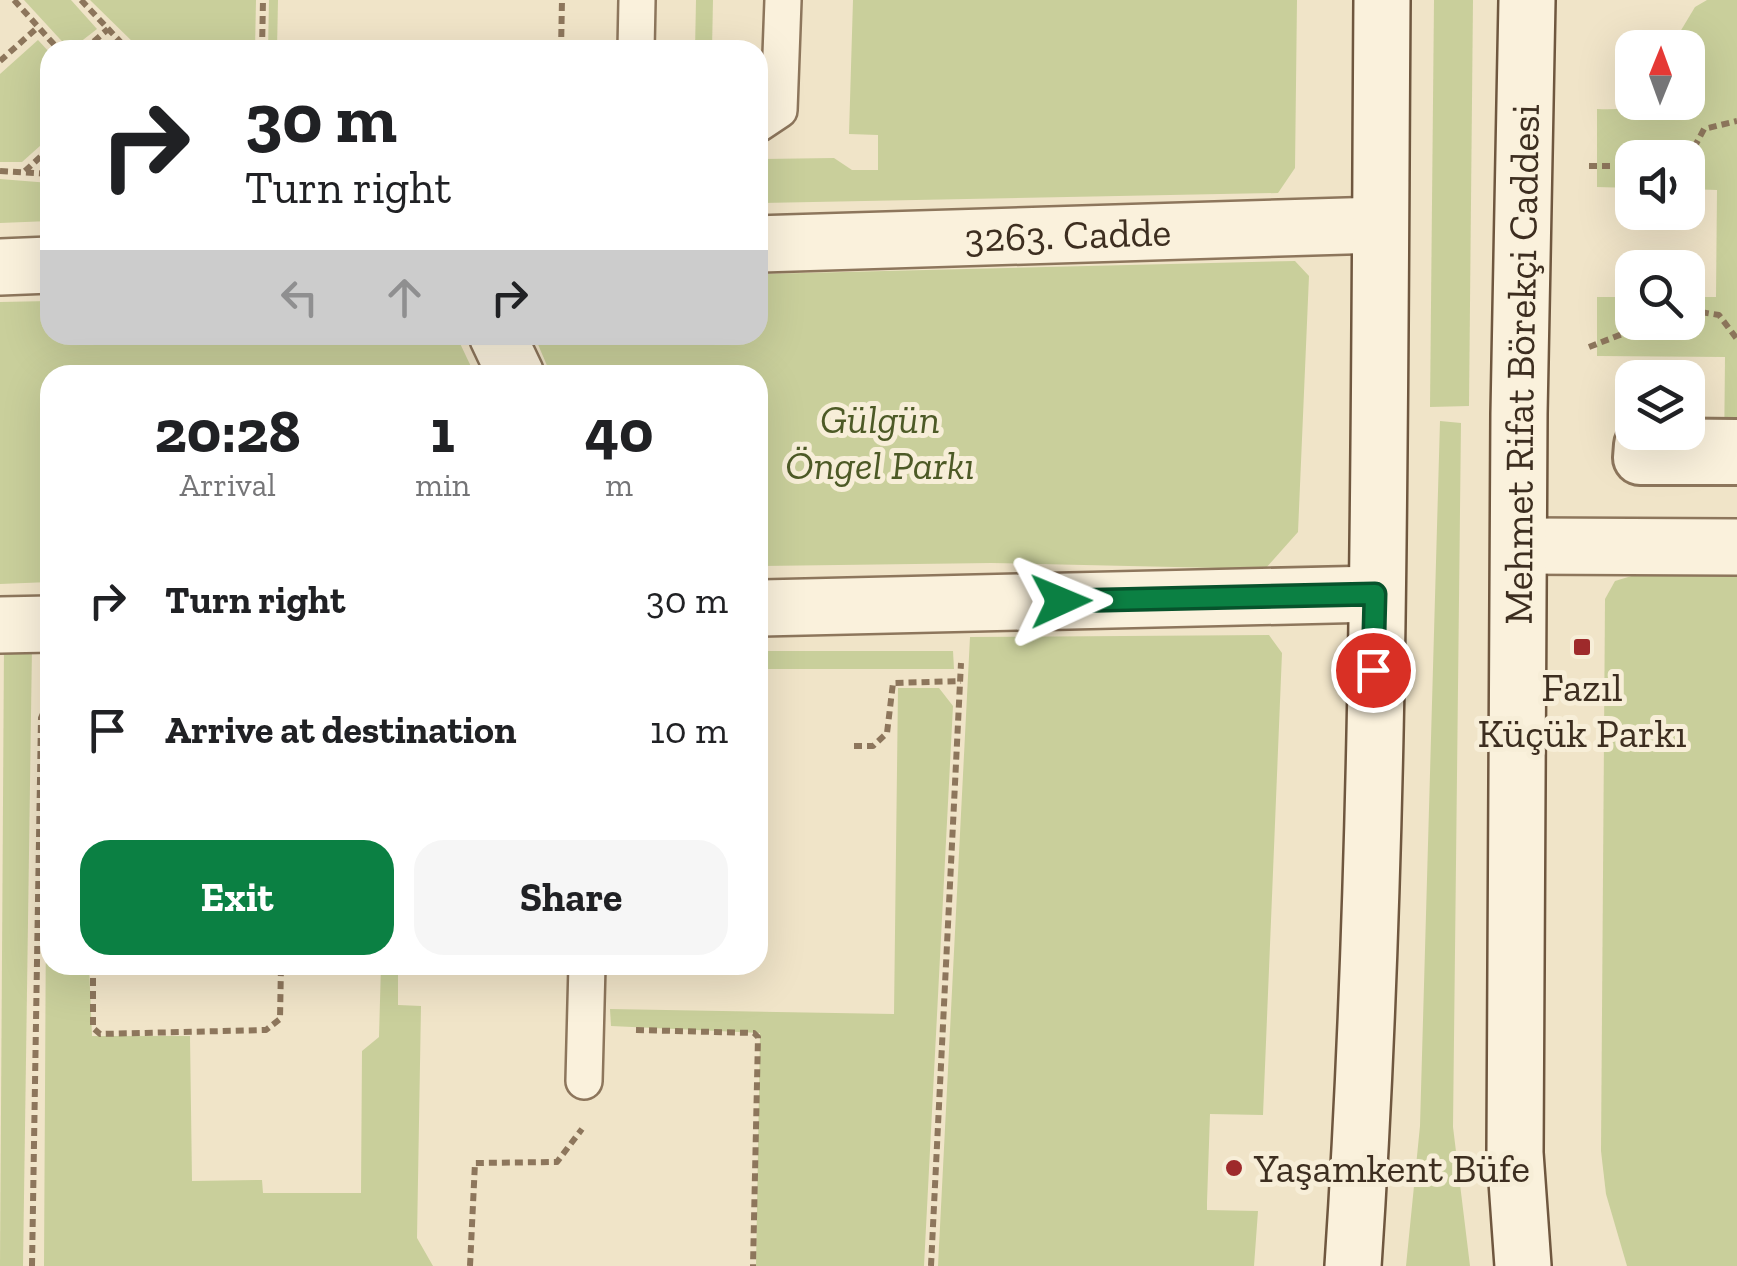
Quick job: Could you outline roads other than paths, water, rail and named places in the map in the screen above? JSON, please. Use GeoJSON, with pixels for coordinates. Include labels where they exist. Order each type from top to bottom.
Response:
{"type":"FeatureCollection","features":[{"type":"Feature","properties":{"kind":"main road"},"geometry":{"type":"LineString","coordinates":[[1353,1266],[1365,1050],[1382,0]]}},
{"type":"Feature","properties":{"kind":"main road","name":"Mehmet Rifat Börekçi Caddesi"},"geometry":{"type":"LineString","coordinates":[[1523,1266],[1516,1153],[1527,0]]}},
{"type":"Feature","properties":{"kind":"main road","name":"3263. Cadde"},"geometry":{"type":"LineString","coordinates":[[768,244],[1380,226]]}},
{"type":"Feature","properties":{"kind":"main road"},"geometry":{"type":"LineString","coordinates":[[0,267],[40,265]]}},
{"type":"Feature","properties":{"kind":"main road"},"geometry":{"type":"LineString","coordinates":[[1520,546],[1737,547]]}},
{"type":"Feature","properties":{"kind":"main road"},"geometry":{"type":"LineString","coordinates":[[768,608],[1375,594]]}},
{"type":"Feature","properties":{"kind":"main road"},"geometry":{"type":"LineString","coordinates":[[0,625],[40,624]]}},
{"type":"Feature","properties":{"kind":"main road"},"geometry":{"type":"LineString","coordinates":[[1516,1153],[1561,1266]]}},
{"type":"Feature","properties":{"kind":"lane"},"geometry":{"type":"LineString","coordinates":[[636,40],[637,0]]}},
{"type":"Feature","properties":{"kind":"lane"},"geometry":{"type":"LineString","coordinates":[[768,117],[779,110],[783,0]]}},
{"type":"Feature","properties":{"kind":"lane"},"geometry":{"type":"LineString","coordinates":[[584,1081],[587,975]]}},
{"type":"Feature","properties":{"kind":"place","name":"Fazıl Küçük Parkı"},"geometry":{"type":"Point","coordinates":[1582,647]}},
{"type":"Feature","properties":{"kind":"place","name":"Yaşamkent Büfe"},"geometry":{"type":"Point","coordinates":[1234,1168]}},
{"type":"Feature","properties":{"kind":"park label","name":"Gülgün Öngel Parkı"},"geometry":{"type":"Point","coordinates":[880,442]}}]}
